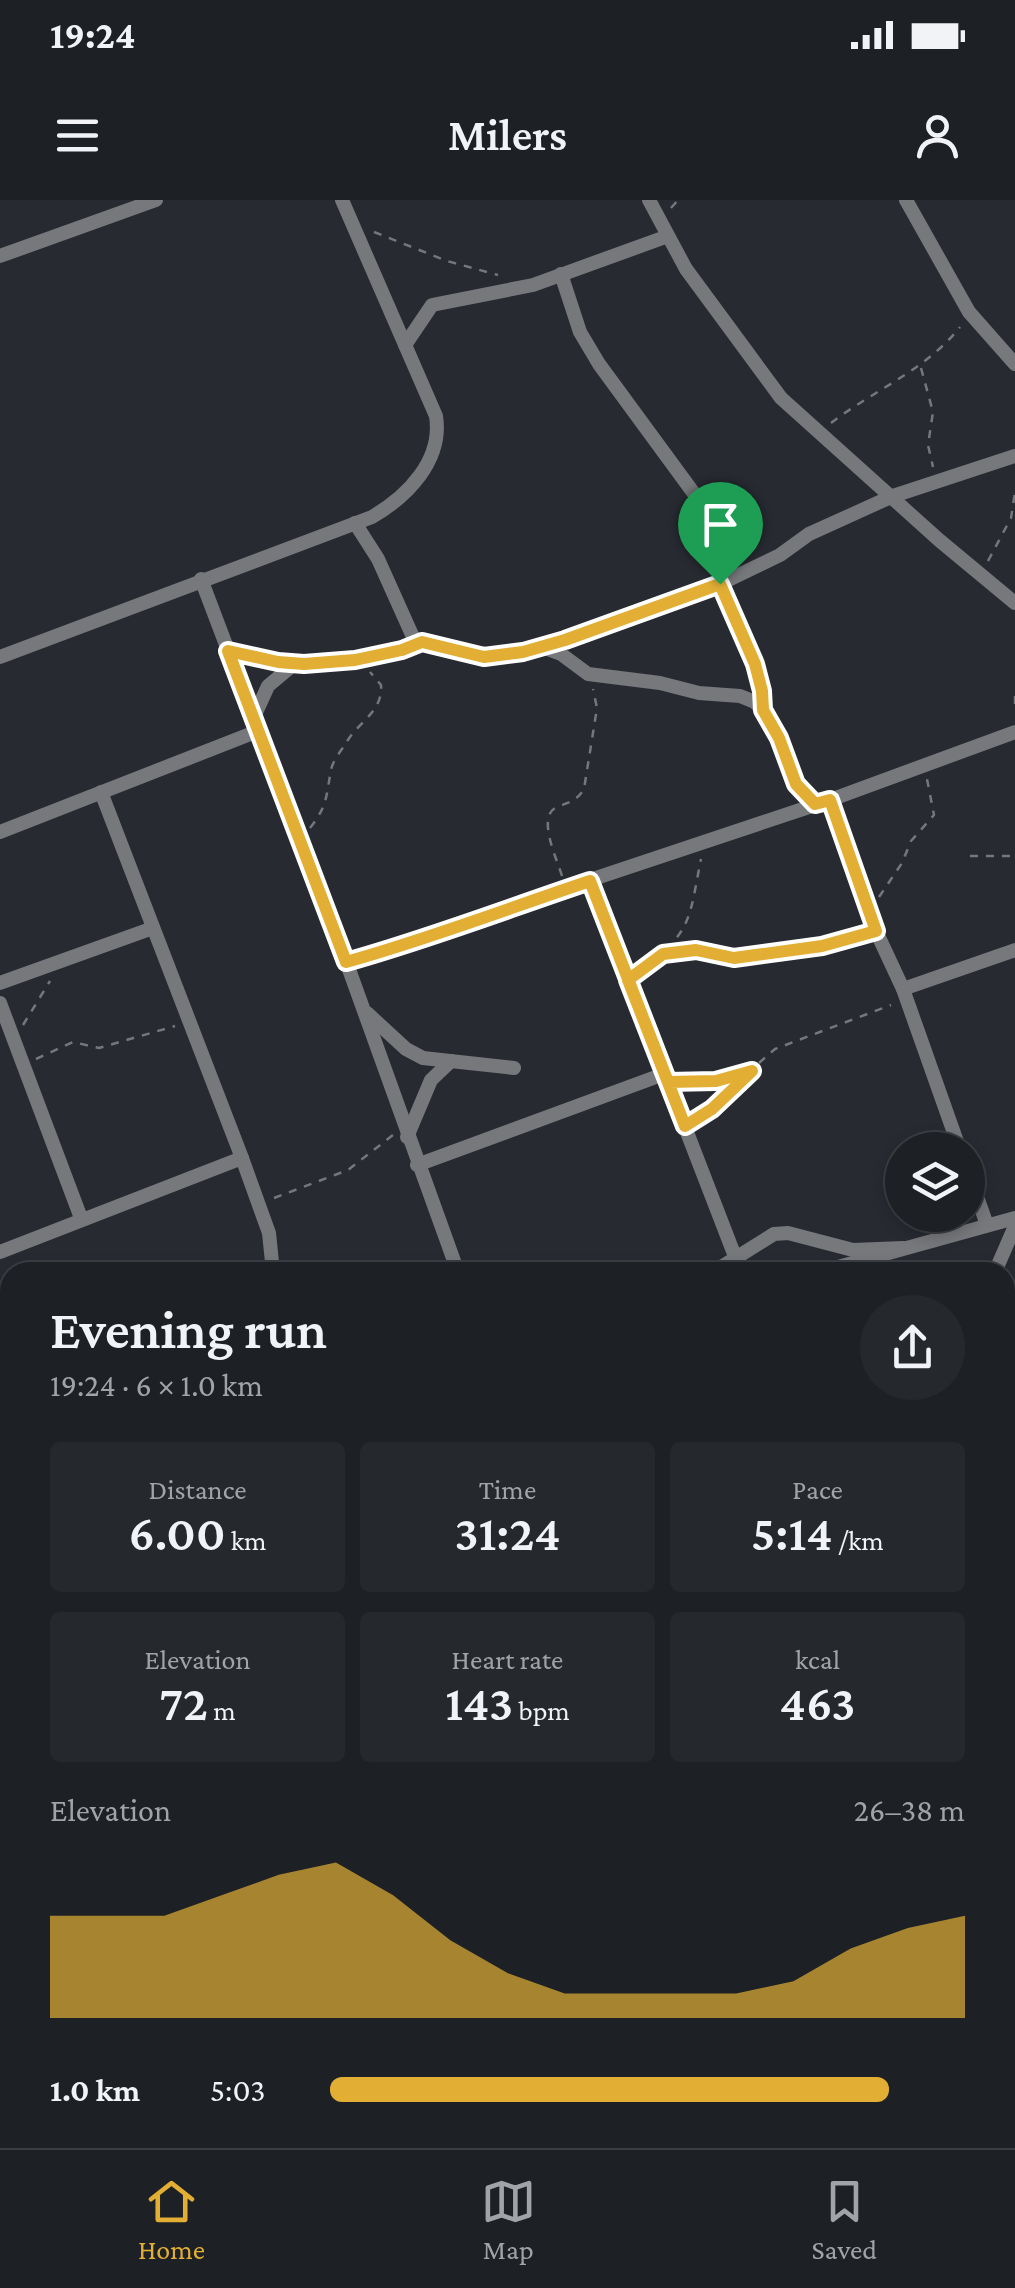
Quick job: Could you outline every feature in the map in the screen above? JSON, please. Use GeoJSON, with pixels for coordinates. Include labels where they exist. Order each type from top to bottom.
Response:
{"type":"FeatureCollection","features":[{"type":"Feature","properties":{"kind":"street"},"geometry":{"type":"LineString","coordinates":[[0,256],[156,200]]}},
{"type":"Feature","properties":{"kind":"street"},"geometry":{"type":"LineString","coordinates":[[0,657],[355,524],[397,500],[429,465],[437,438],[436,416],[342,200]]}},
{"type":"Feature","properties":{"kind":"street"},"geometry":{"type":"LineString","coordinates":[[649,200],[697,285],[761,374],[818,432],[1015,603]]}},
{"type":"Feature","properties":{"kind":"street"},"geometry":{"type":"LineString","coordinates":[[906,200],[969,312],[1015,364]]}},
{"type":"Feature","properties":{"kind":"street"},"geometry":{"type":"LineString","coordinates":[[405,345],[432,305],[499,294],[668,236]]}},
{"type":"Feature","properties":{"kind":"street"},"geometry":{"type":"LineString","coordinates":[[562,274],[580,332],[599,364],[698,499],[714,531],[725,581]]}},
{"type":"Feature","properties":{"kind":"street"},"geometry":{"type":"LineString","coordinates":[[355,524],[378,559],[413,637],[484,657],[541,647],[725,581],[780,556],[809,534],[893,496],[1015,456]]}},
{"type":"Feature","properties":{"kind":"street"},"geometry":{"type":"LineString","coordinates":[[201,579],[454,1262]]}},
{"type":"Feature","properties":{"kind":"street"},"geometry":{"type":"LineString","coordinates":[[228,651],[295,664],[355,660],[422,642]]}},
{"type":"Feature","properties":{"kind":"street"},"geometry":{"type":"LineString","coordinates":[[541,647],[604,678],[740,696],[763,710],[779,738],[796,784],[822,802],[905,993],[954,1132]]}},
{"type":"Feature","properties":{"kind":"street"},"geometry":{"type":"LineString","coordinates":[[0,832],[256,725],[268,686],[295,664]]}},
{"type":"Feature","properties":{"kind":"street"},"geometry":{"type":"LineString","coordinates":[[346,962],[415,942],[1015,732]]}},
{"type":"Feature","properties":{"kind":"street"},"geometry":{"type":"LineString","coordinates":[[101,792],[242,1158],[273,1251],[273,1262]]}},
{"type":"Feature","properties":{"kind":"street"},"geometry":{"type":"LineString","coordinates":[[590,881],[736,1262]]}},
{"type":"Feature","properties":{"kind":"street"},"geometry":{"type":"LineString","coordinates":[[0,983],[152,928]]}},
{"type":"Feature","properties":{"kind":"street"},"geometry":{"type":"LineString","coordinates":[[905,993],[1015,950]]}},
{"type":"Feature","properties":{"kind":"street"},"geometry":{"type":"LineString","coordinates":[[0,1004],[81,1218]]}},
{"type":"Feature","properties":{"kind":"street"},"geometry":{"type":"LineString","coordinates":[[363,1009],[413,1054],[423,1058],[514,1068]]}},
{"type":"Feature","properties":{"kind":"street"},"geometry":{"type":"LineString","coordinates":[[405,1132],[431,1080],[451,1061]]}},
{"type":"Feature","properties":{"kind":"street"},"geometry":{"type":"LineString","coordinates":[[417,1164],[666,1078]]}},
{"type":"Feature","properties":{"kind":"street"},"geometry":{"type":"LineString","coordinates":[[0,1252],[242,1158]]}},
{"type":"Feature","properties":{"kind":"street"},"geometry":{"type":"LineString","coordinates":[[855,1262],[1015,1218]]}},
{"type":"Feature","properties":{"kind":"street"},"geometry":{"type":"LineString","coordinates":[[985,1220],[987,1226]]}},
{"type":"Feature","properties":{"kind":"street"},"geometry":{"type":"LineString","coordinates":[[999,1262],[1015,1226]]}},
{"type":"Feature","properties":{"kind":"street"},"geometry":{"type":"LineString","coordinates":[[742,1262],[774,1234],[788,1232],[853,1250],[903,1248]]}},
{"type":"Feature","properties":{"kind":"path"},"geometry":{"type":"LineString","coordinates":[[350,220],[430,255],[500,275]]}},
{"type":"Feature","properties":{"kind":"path"},"geometry":{"type":"LineString","coordinates":[[818,432],[860,401],[920,367],[951,338],[969,312]]}},
{"type":"Feature","properties":{"kind":"path"},"geometry":{"type":"LineString","coordinates":[[920,367],[933,412],[928,445],[936,480]]}},
{"type":"Feature","properties":{"kind":"path"},"geometry":{"type":"LineString","coordinates":[[982,576],[1011,518],[1015,492]]}},
{"type":"Feature","properties":{"kind":"path"},"geometry":{"type":"LineString","coordinates":[[725,581],[755,664],[763,710]]}},
{"type":"Feature","properties":{"kind":"path"},"geometry":{"type":"LineString","coordinates":[[300,840],[325,808],[332,765],[353,730],[373,713],[380,699],[378,679],[355,660]]}},
{"type":"Feature","properties":{"kind":"path"},"geometry":{"type":"LineString","coordinates":[[566,889],[548,828],[548,814],[584,790],[597,698],[582,670]]}},
{"type":"Feature","properties":{"kind":"path"},"geometry":{"type":"LineString","coordinates":[[1015,696],[1015,711]]}},
{"type":"Feature","properties":{"kind":"path"},"geometry":{"type":"LineString","coordinates":[[868,910],[888,885],[912,841],[934,815],[923,765]]}},
{"type":"Feature","properties":{"kind":"path"},"geometry":{"type":"LineString","coordinates":[[628,980],[663,954],[690,916],[705,841]]}},
{"type":"Feature","properties":{"kind":"path"},"geometry":{"type":"LineString","coordinates":[[970,856],[1015,856]]}},
{"type":"Feature","properties":{"kind":"path"},"geometry":{"type":"LineString","coordinates":[[663,954],[696,950],[734,958],[822,946],[876,931]]}},
{"type":"Feature","properties":{"kind":"path"},"geometry":{"type":"LineString","coordinates":[[14,1038],[51,980]]}},
{"type":"Feature","properties":{"kind":"path"},"geometry":{"type":"LineString","coordinates":[[685,1126],[712,1109],[775,1049],[884,1009],[905,993]]}},
{"type":"Feature","properties":{"kind":"path"},"geometry":{"type":"LineString","coordinates":[[20,1054],[36,1059],[73,1042],[100,1048],[171,1028],[188,1014]]}},
{"type":"Feature","properties":{"kind":"path"},"geometry":{"type":"LineString","coordinates":[[666,1078],[716,1081],[752,1071]]}},
{"type":"Feature","properties":{"kind":"path"},"geometry":{"type":"LineString","coordinates":[[258,1204],[348,1170],[405,1132]]}},
{"type":"Feature","properties":{"kind":"route"},"geometry":{"type":"LineString","coordinates":[[720,584],[523,652],[484,657],[422,642],[355,660],[304,664],[228,651],[346,962],[590,881],[646,1027],[668,1082],[716,1081],[752,1071],[712,1109],[685,1126],[646,1027],[628,980],[663,954],[696,950],[734,958],[822,946],[876,931],[830,800],[815,804],[796,784],[779,738],[763,710],[755,664],[720,584]]}}]}
